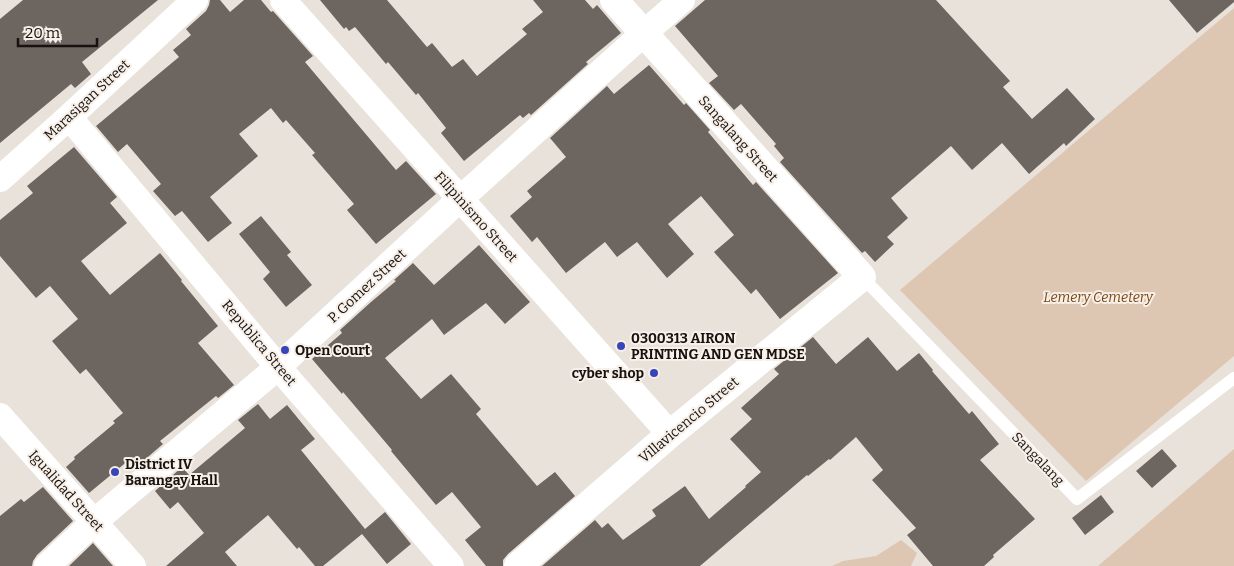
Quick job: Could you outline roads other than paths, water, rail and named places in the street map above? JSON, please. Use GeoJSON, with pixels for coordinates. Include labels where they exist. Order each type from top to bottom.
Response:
{"type":"FeatureCollection","features":[{"type":"Feature","properties":{"kind":"street","name":"Marasigan Street"},"geometry":{"type":"LineString","coordinates":[[0,180],[195,0]]}},
{"type":"Feature","properties":{"kind":"street","name":"Filipinismo Street"},"geometry":{"type":"LineString","coordinates":[[283,0],[670,434]]}},
{"type":"Feature","properties":{"kind":"street","name":"Sangalang Street"},"geometry":{"type":"LineString","coordinates":[[614,0],[862,277]]}},
{"type":"Feature","properties":{"kind":"street","name":"P. Gomez Street"},"geometry":{"type":"LineString","coordinates":[[47,566],[94,522],[278,367],[460,199],[682,0]]}},
{"type":"Feature","properties":{"kind":"street","name":"Republica Street"},"geometry":{"type":"LineString","coordinates":[[69,117],[278,367],[451,566]]}},
{"type":"Feature","properties":{"kind":"street","name":"Villavicencio Street"},"geometry":{"type":"LineString","coordinates":[[518,566],[670,434],[862,277]]}},
{"type":"Feature","properties":{"kind":"street","name":"Igualidad Street"},"geometry":{"type":"LineString","coordinates":[[0,416],[132,566]]}},
{"type":"Feature","properties":{"kind":"lane","name":"Sangalang"},"geometry":{"type":"LineString","coordinates":[[862,277],[1077,499],[1234,378]]}},
{"type":"Feature","properties":{"kind":"place","name":"0300313 AIRON PRINTING AND GEN MDSE"},"geometry":{"type":"Point","coordinates":[621,346]}},
{"type":"Feature","properties":{"kind":"place","name":"Open Court"},"geometry":{"type":"Point","coordinates":[285,350]}},
{"type":"Feature","properties":{"kind":"place","name":"cyber shop"},"geometry":{"type":"Point","coordinates":[654,373]}},
{"type":"Feature","properties":{"kind":"place","name":"District IV Barangay Hall"},"geometry":{"type":"Point","coordinates":[115,472]}},
{"type":"Feature","properties":{"kind":"park label","name":"Lemery Cemetery"},"geometry":{"type":"Point","coordinates":[1098,297]}}]}
